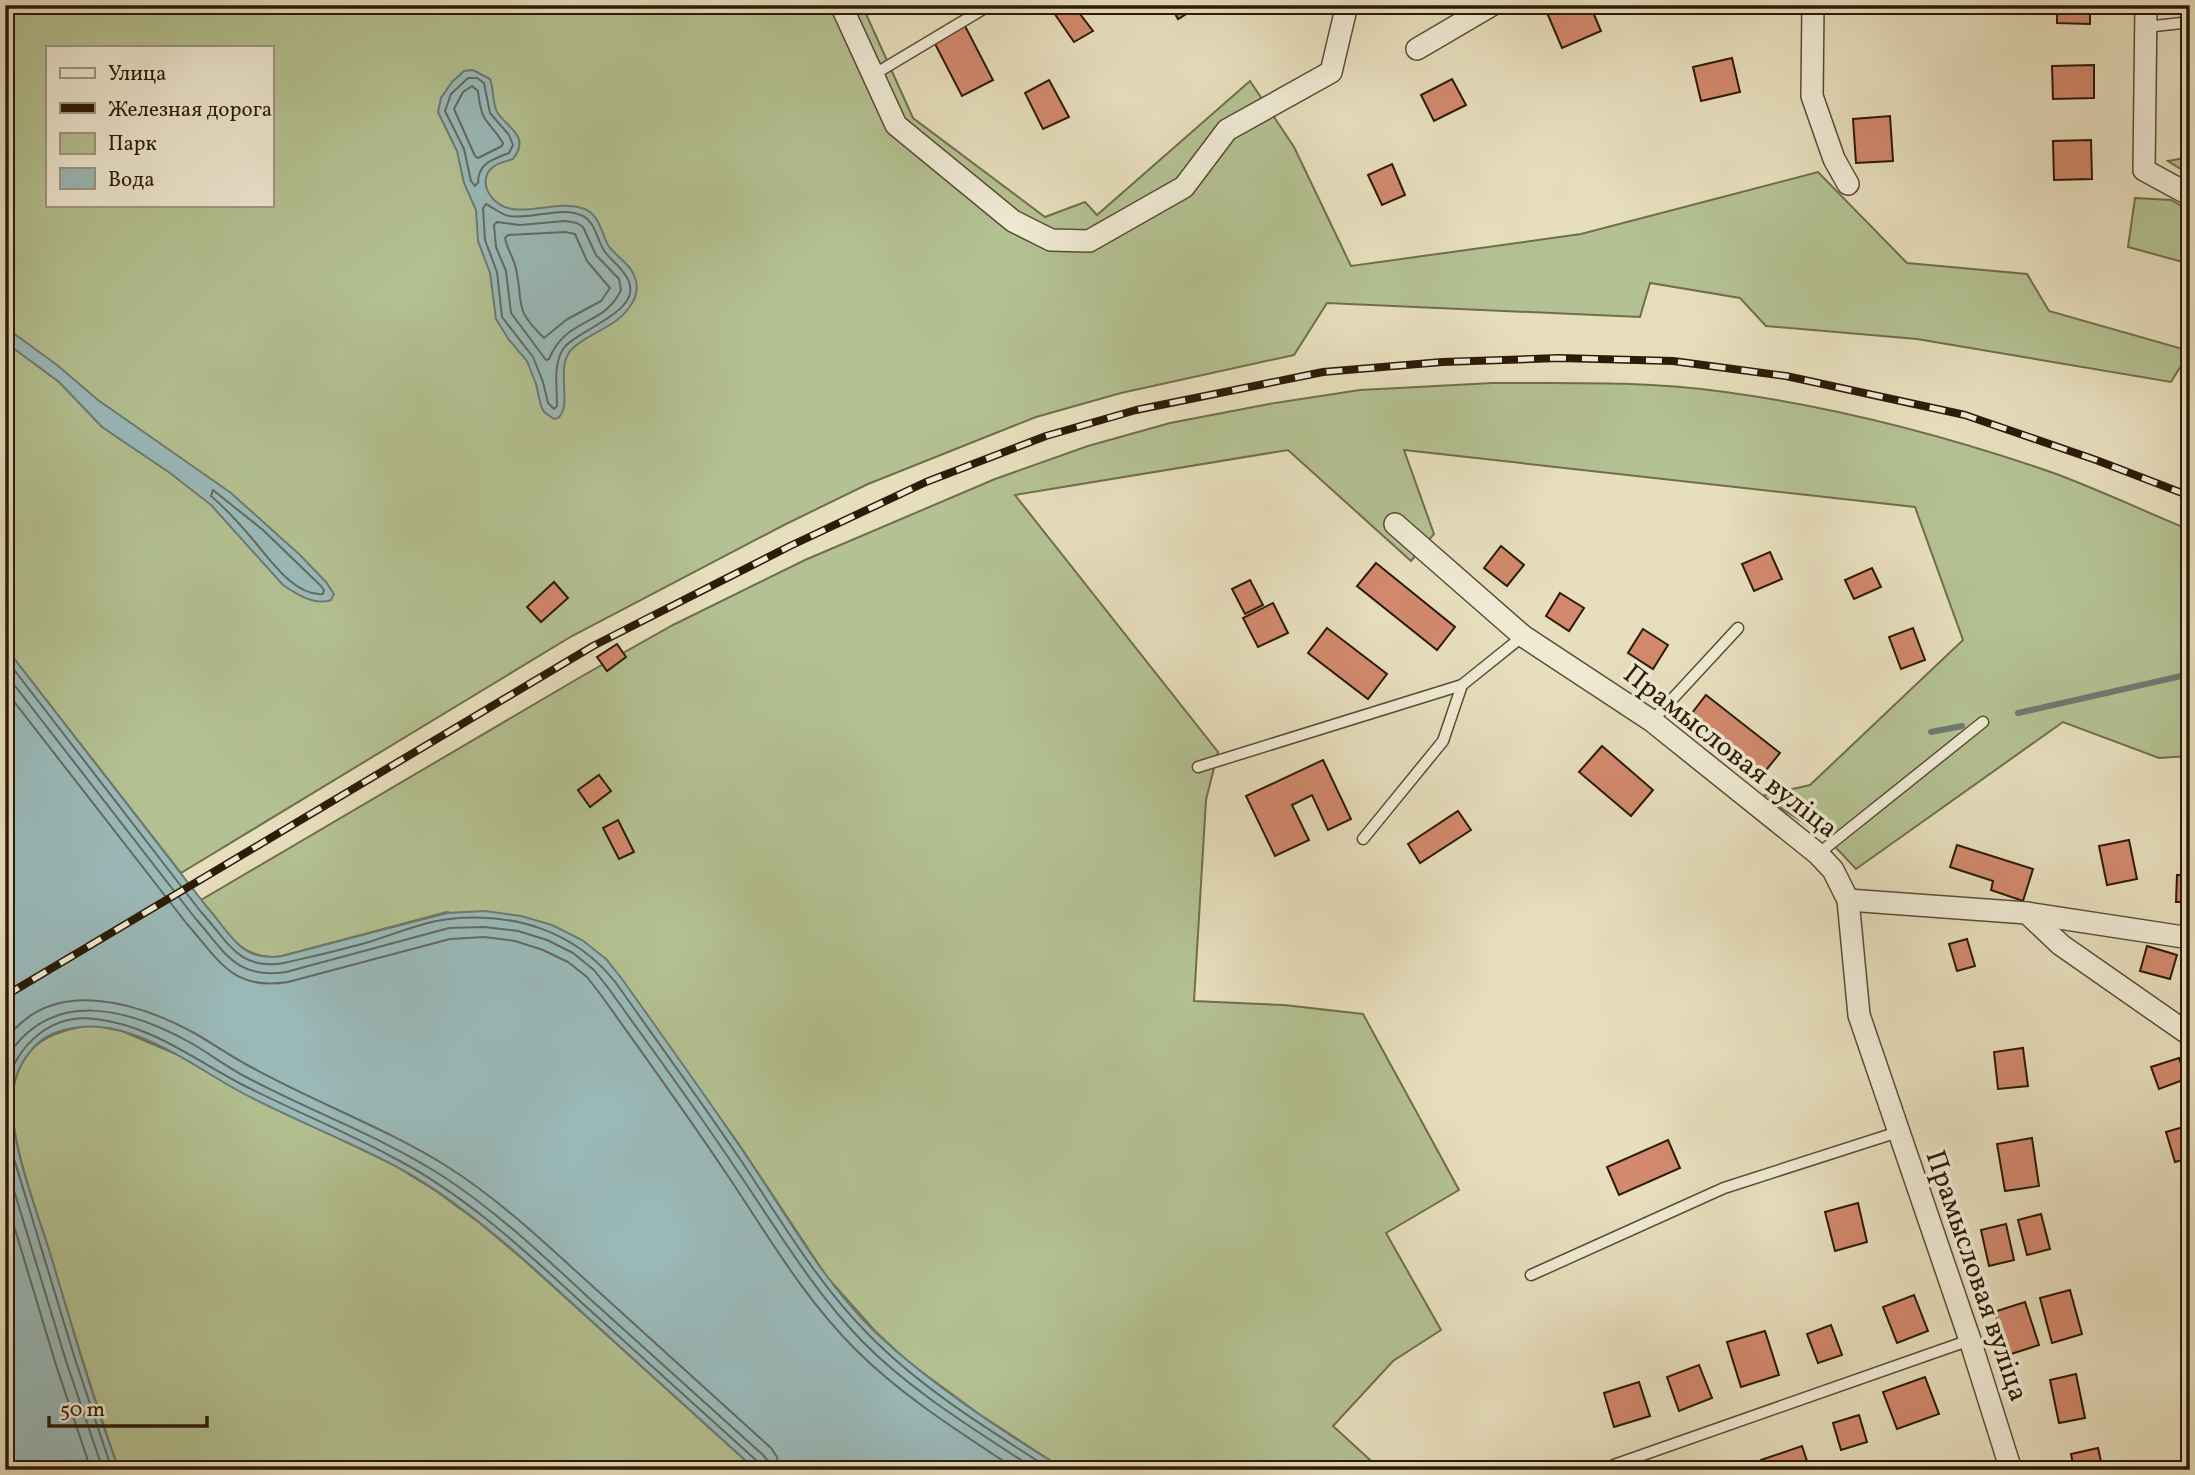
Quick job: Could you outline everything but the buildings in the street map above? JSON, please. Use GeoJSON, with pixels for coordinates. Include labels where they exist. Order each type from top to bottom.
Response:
{"type":"FeatureCollection","features":[{"type":"Feature","properties":{"kind":"street"},"geometry":{"type":"LineString","coordinates":[[841,5],[896,125],[1013,221],[1051,240],[1089,241],[1184,187],[1227,130],[1331,72],[1346,9],[1343,5]]}},
{"type":"Feature","properties":{"kind":"street"},"geometry":{"type":"LineString","coordinates":[[1417,50],[1492,5]]}},
{"type":"Feature","properties":{"kind":"street"},"geometry":{"type":"LineString","coordinates":[[1813,5],[1812,96],[1834,159],[1848,184]]}},
{"type":"Feature","properties":{"kind":"street"},"geometry":{"type":"LineString","coordinates":[[2146,5],[2144,170],[2190,195]]}},
{"type":"Feature","properties":{"kind":"street","name":"Прамысловая вуліца"},"geometry":{"type":"LineString","coordinates":[[1395,524],[1523,636],[1652,721],[1818,854],[1833,870],[1848,900],[1859,1015],[1970,1340],[2011,1470]]}},
{"type":"Feature","properties":{"kind":"street"},"geometry":{"type":"LineString","coordinates":[[1848,900],[2027,913],[2190,938]]}},
{"type":"Feature","properties":{"kind":"street"},"geometry":{"type":"LineString","coordinates":[[2027,913],[2061,945],[2190,1035]]}},
{"type":"Feature","properties":{"kind":"lane"},"geometry":{"type":"LineString","coordinates":[[873,75],[990,5]]}},
{"type":"Feature","properties":{"kind":"lane"},"geometry":{"type":"LineString","coordinates":[[2146,27],[2190,22]]}},
{"type":"Feature","properties":{"kind":"lane"},"geometry":{"type":"LineString","coordinates":[[1652,721],[1738,628]]}},
{"type":"Feature","properties":{"kind":"lane"},"geometry":{"type":"LineString","coordinates":[[1198,767],[1462,685],[1523,636]]}},
{"type":"Feature","properties":{"kind":"lane"},"geometry":{"type":"LineString","coordinates":[[1363,839],[1443,741],[1462,685]]}},
{"type":"Feature","properties":{"kind":"lane"},"geometry":{"type":"LineString","coordinates":[[1818,854],[1983,722]]}},
{"type":"Feature","properties":{"kind":"lane"},"geometry":{"type":"LineString","coordinates":[[1531,1275],[1724,1188],[1898,1132]]}},
{"type":"Feature","properties":{"kind":"lane"},"geometry":{"type":"LineString","coordinates":[[1614,1465],[1970,1340]]}},
{"type":"Feature","properties":{"kind":"green space"},"geometry":{"type":"Polygon","coordinates":[[[5,5],[862,5],[913,118],[1045,217],[1085,202],[1097,215],[1250,81],[1294,147],[1351,266],[1581,234],[1818,172],[1907,263],[2027,274],[2049,311],[2190,351],[2171,382],[1917,339],[1766,326],[1740,298],[1650,283],[1640,317],[1327,303],[1294,355],[1121,393],[1036,417],[868,484],[784,525],[572,636],[181,873],[5,647],[5,5]]]}},
{"type":"Feature","properties":{"kind":"green space"},"geometry":{"type":"Polygon","coordinates":[[[2190,157],[2190,175],[2168,161],[2190,157]]]}},
{"type":"Feature","properties":{"kind":"green space"},"geometry":{"type":"Polygon","coordinates":[[[2135,198],[2171,200],[2190,211],[2190,264],[2128,247],[2135,198]]]}},
{"type":"Feature","properties":{"kind":"green space"},"geometry":{"type":"Polygon","coordinates":[[[1493,383],[1609,383],[1696,388],[1848,414],[1929,434],[2048,471],[2190,530],[2190,756],[2159,758],[2063,722],[1856,869],[1826,837],[1762,796],[1810,785],[1963,640],[1915,507],[1404,450],[1434,534],[1411,561],[1288,450],[1015,495],[1218,752],[1206,800],[1194,1001],[1284,1005],[1363,1014],[1459,1190],[1386,1233],[1441,1330],[1393,1361],[1333,1426],[1381,1470],[1065,1470],[979,1414],[907,1361],[875,1331],[827,1277],[738,1143],[606,959],[447,912],[282,956],[268,957],[245,949],[235,942],[201,900],[673,625],[805,560],[995,479],[1088,446],[1170,423],[1360,390],[1493,383]]]}},
{"type":"Feature","properties":{"kind":"green space"},"geometry":{"type":"Polygon","coordinates":[[[92,1025],[122,1031],[183,1057],[240,1091],[394,1165],[436,1191],[525,1261],[756,1470],[119,1470],[82,1361],[23,1168],[13,1123],[14,1085],[25,1058],[52,1035],[92,1025]]]}},
{"type":"Feature","properties":{"kind":"water"},"geometry":{"type":"Polygon","coordinates":[[[473,70],[490,79],[497,112],[516,133],[520,144],[513,159],[498,164],[489,171],[486,183],[490,195],[499,204],[520,210],[558,206],[583,208],[593,215],[608,245],[630,269],[636,281],[635,297],[620,318],[580,342],[567,356],[564,365],[564,404],[558,418],[554,419],[544,412],[541,406],[527,361],[496,319],[490,273],[478,241],[476,210],[464,183],[457,151],[438,112],[441,98],[452,82],[464,71],[473,70]]]}},
{"type":"Feature","properties":{"kind":"water"},"geometry":{"type":"Polygon","coordinates":[[[5,327],[57,365],[98,400],[231,493],[326,582],[334,594],[331,600],[312,600],[283,585],[211,505],[170,473],[102,427],[59,382],[5,342],[5,327]]]}},
{"type":"Feature","properties":{"kind":"water"},"geometry":{"type":"Polygon","coordinates":[[[5,647],[230,936],[247,951],[268,957],[282,956],[447,913],[485,911],[521,916],[552,925],[582,940],[606,959],[622,979],[721,1119],[810,1253],[858,1314],[876,1333],[943,1389],[1065,1470],[756,1470],[513,1250],[437,1191],[364,1150],[237,1090],[150,1041],[102,1027],[78,1027],[54,1033],[40,1041],[29,1053],[14,1083],[13,1122],[30,1193],[119,1470],[5,1470],[5,647]]]}},
{"type":"Feature","properties":{"kind":"waterway"},"geometry":{"type":"LineString","coordinates":[[2018,713],[2190,674]]}},
{"type":"Feature","properties":{"kind":"waterway"},"geometry":{"type":"LineString","coordinates":[[1931,732],[1962,726]]}},
{"type":"Feature","properties":{"kind":"railway"},"geometry":{"type":"LineString","coordinates":[[5,996],[593,646],[790,546],[926,482],[1046,436],[1136,410],[1323,372],[1442,362],[1559,358],[1673,361],[1786,376],[1965,415],[2190,496]]}}]}
